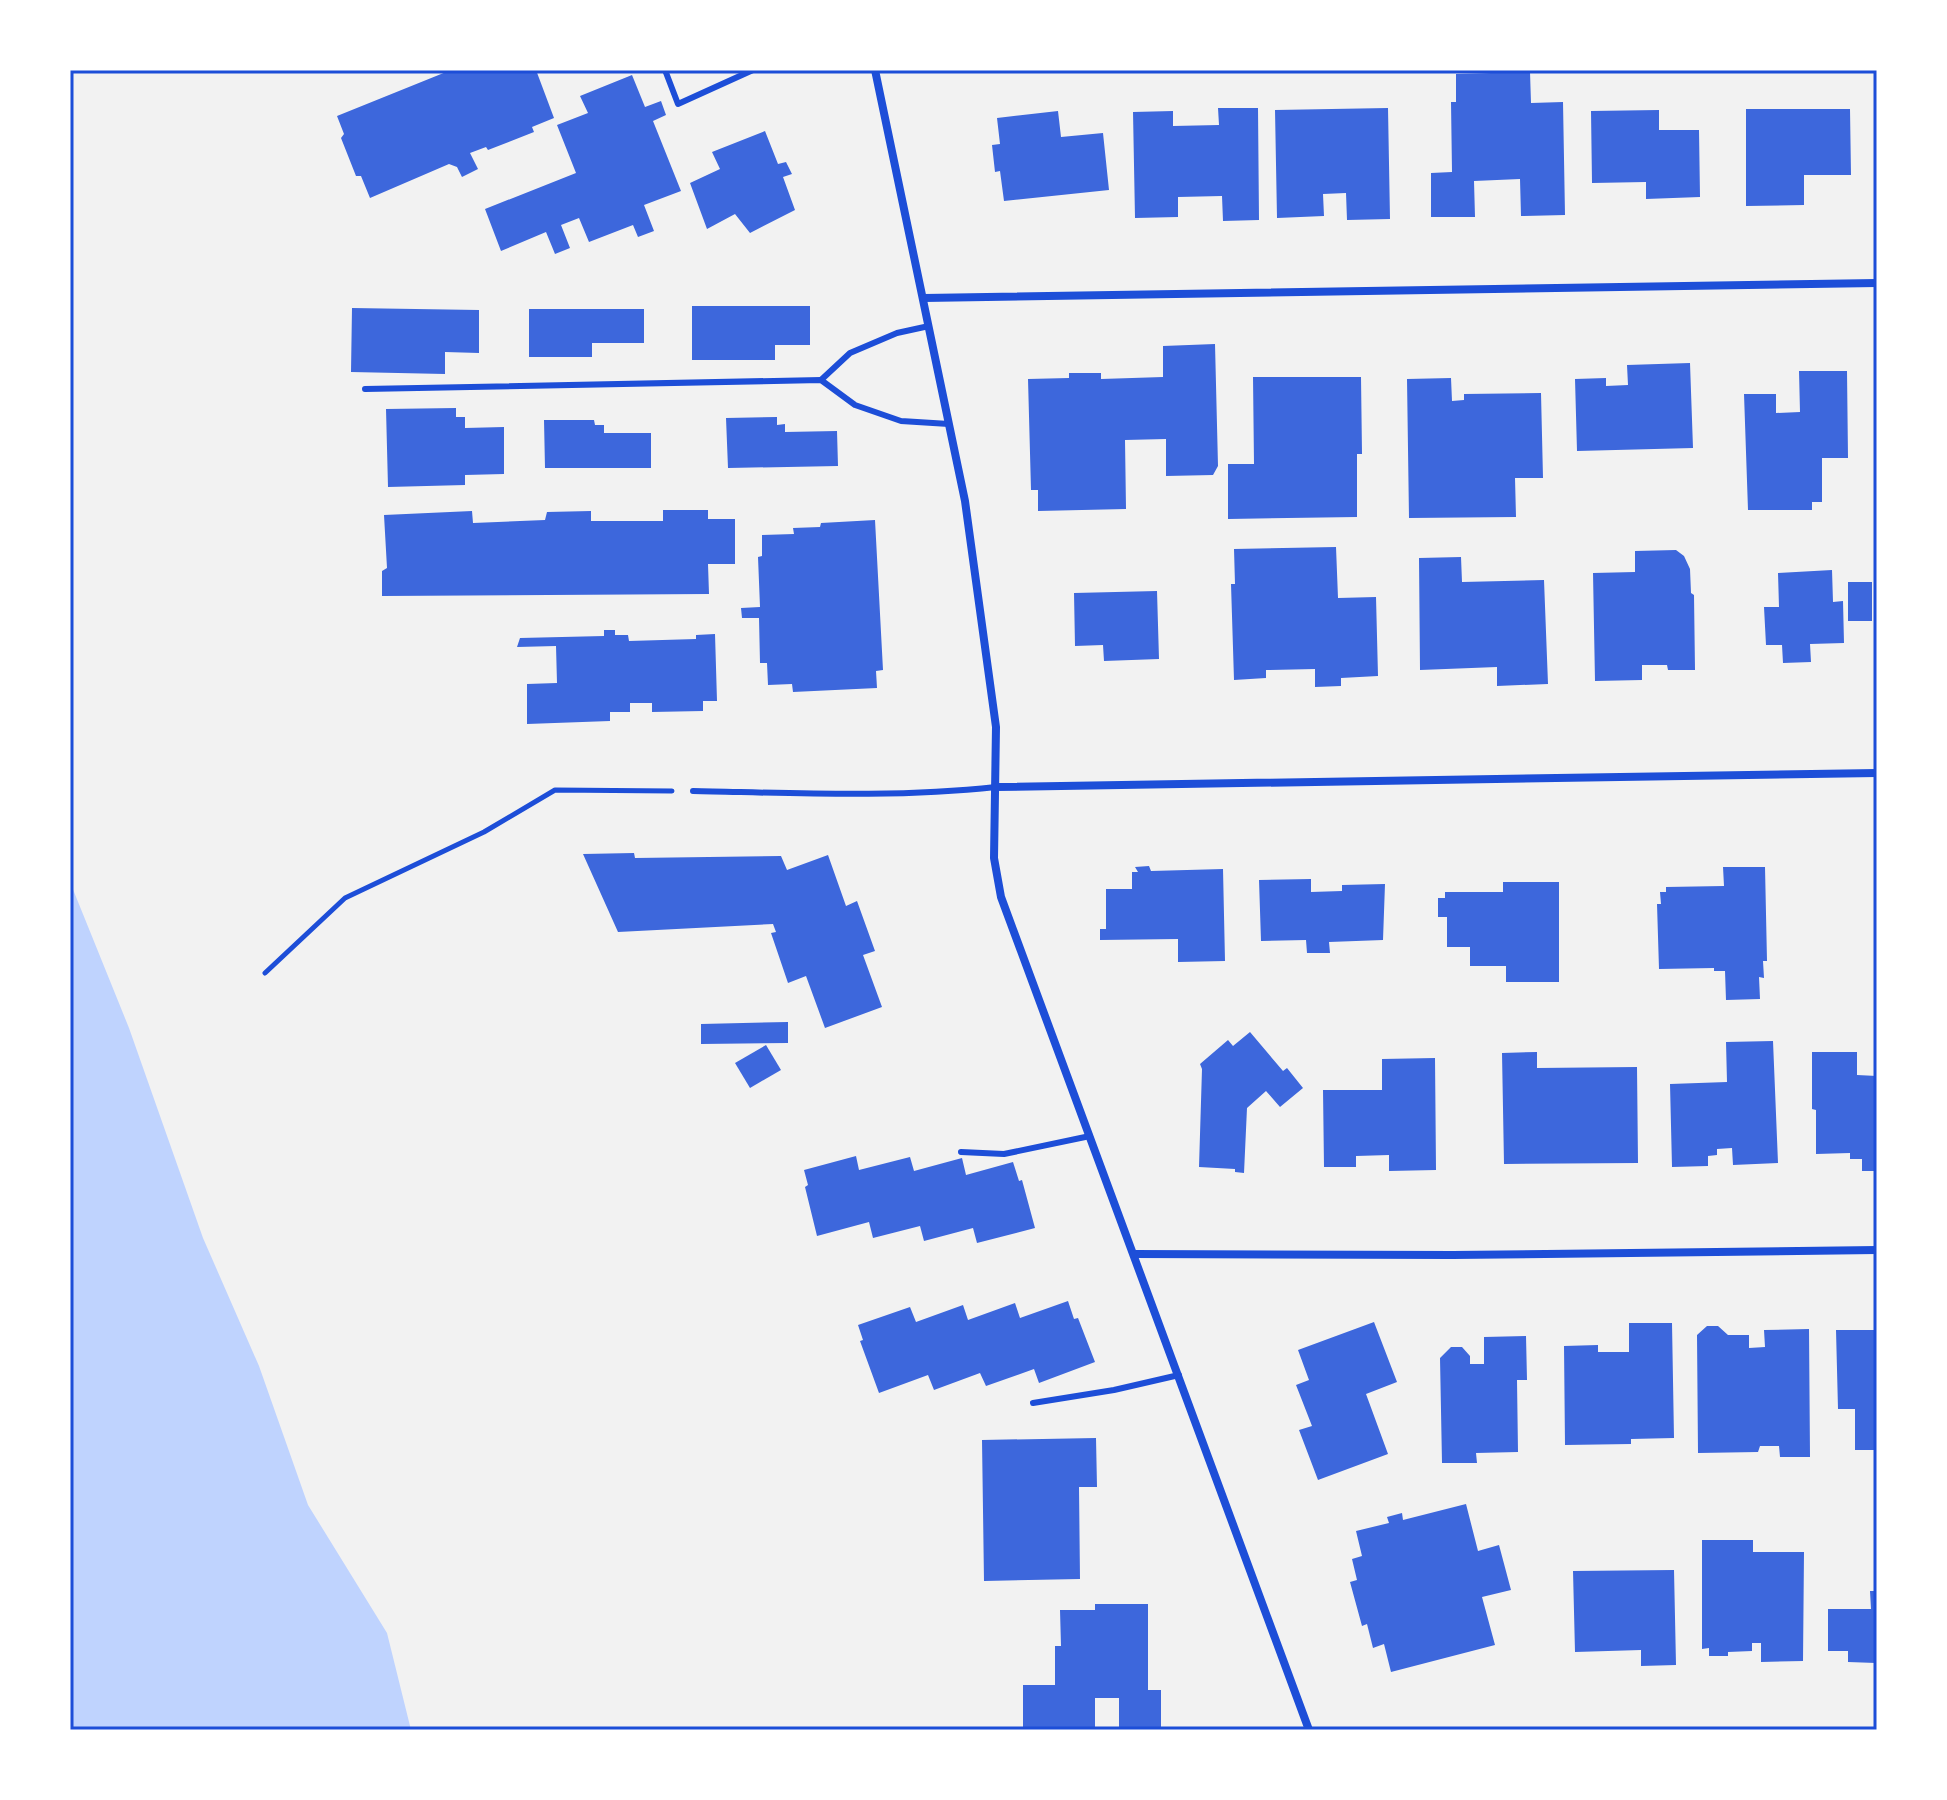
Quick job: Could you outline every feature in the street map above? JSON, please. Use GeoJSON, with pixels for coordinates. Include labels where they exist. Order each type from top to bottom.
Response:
{"type":"FeatureCollection","features":[{"type":"Feature","properties":{"kind":"street"},"geometry":{"type":"LineString","coordinates":[[875,70],[965,501],[996,727],[994,858],[1001,897],[1309,1730]]}},
{"type":"Feature","properties":{"kind":"street"},"geometry":{"type":"LineString","coordinates":[[924,298],[1877,283]]}},
{"type":"Feature","properties":{"kind":"street"},"geometry":{"type":"LineString","coordinates":[[996,787],[1877,773]]}},
{"type":"Feature","properties":{"kind":"street"},"geometry":{"type":"LineString","coordinates":[[1134,1254],[1453,1255],[1877,1250]]}},
{"type":"Feature","properties":{"kind":"lane"},"geometry":{"type":"LineString","coordinates":[[665,70],[678,104],[753,70]]}},
{"type":"Feature","properties":{"kind":"lane"},"geometry":{"type":"LineString","coordinates":[[821,380],[850,353],[897,333],[929,326]]}},
{"type":"Feature","properties":{"kind":"lane"},"geometry":{"type":"LineString","coordinates":[[365,389],[821,380],[855,405],[901,421],[949,424]]}},
{"type":"Feature","properties":{"kind":"lane"},"geometry":{"type":"LineString","coordinates":[[693,791],[836,794],[956,792],[996,787]]}},
{"type":"Feature","properties":{"kind":"lane"},"geometry":{"type":"LineString","coordinates":[[961,1152],[1004,1154],[1090,1136]]}},
{"type":"Feature","properties":{"kind":"lane"},"geometry":{"type":"LineString","coordinates":[[1033,1403],[1114,1390],[1179,1375]]}},
{"type":"Feature","properties":{"kind":"path"},"geometry":{"type":"LineString","coordinates":[[265,973],[345,898],[484,832],[555,790],[693,791]]}},
{"type":"Feature","properties":{"kind":"water"},"geometry":{"type":"Polygon","coordinates":[[[70,882],[129,1028],[203,1238],[259,1366],[308,1505],[387,1633],[411,1730],[70,1730],[70,882]]]}},
{"type":"Feature","properties":{"kind":"building"},"geometry":{"type":"Polygon","coordinates":[[[451,70],[536,70],[554,118],[532,127],[534,132],[488,150],[486,147],[470,153],[478,169],[462,177],[457,167],[449,164],[370,198],[361,176],[356,176],[341,138],[344,134],[337,116],[451,70]]]}},
{"type":"Feature","properties":{"kind":"building"},"geometry":{"type":"Polygon","coordinates":[[[1530,72],[1531,103],[1563,102],[1565,215],[1521,216],[1520,179],[1474,181],[1475,217],[1431,217],[1431,173],[1452,172],[1451,102],[1456,102],[1456,74],[1530,72]]]}},
{"type":"Feature","properties":{"kind":"building"},"geometry":{"type":"Polygon","coordinates":[[[632,75],[645,107],[661,101],[666,115],[653,121],[681,191],[644,205],[654,231],[638,237],[633,225],[589,242],[579,218],[561,225],[570,248],[555,254],[546,232],[501,251],[485,209],[576,173],[557,125],[588,113],[580,96],[632,75]]]}},
{"type":"Feature","properties":{"kind":"building"},"geometry":{"type":"Polygon","coordinates":[[[1218,108],[1258,108],[1259,220],[1223,221],[1222,196],[1178,197],[1178,217],[1135,218],[1133,112],[1173,111],[1173,126],[1219,125],[1218,108]]]}},
{"type":"Feature","properties":{"kind":"building"},"geometry":{"type":"Polygon","coordinates":[[[1388,108],[1390,219],[1347,220],[1346,193],[1323,194],[1324,216],[1277,218],[1275,110],[1388,108]]]}},
{"type":"Feature","properties":{"kind":"building"},"geometry":{"type":"Polygon","coordinates":[[[1746,109],[1850,109],[1851,175],[1804,175],[1804,205],[1746,206],[1746,109]]]}},
{"type":"Feature","properties":{"kind":"building"},"geometry":{"type":"Polygon","coordinates":[[[1659,110],[1659,130],[1699,130],[1700,197],[1646,199],[1646,182],[1592,183],[1591,111],[1659,110]]]}},
{"type":"Feature","properties":{"kind":"building"},"geometry":{"type":"Polygon","coordinates":[[[1058,111],[1061,137],[1103,133],[1109,190],[1004,201],[1000,171],[995,172],[992,145],[1000,144],[997,118],[1058,111]]]}},
{"type":"Feature","properties":{"kind":"building"},"geometry":{"type":"Polygon","coordinates":[[[765,131],[778,164],[786,162],[792,174],[783,177],[795,210],[750,233],[735,214],[707,229],[690,183],[720,169],[712,152],[765,131]]]}},
{"type":"Feature","properties":{"kind":"building"},"geometry":{"type":"Polygon","coordinates":[[[692,306],[810,306],[810,345],[775,345],[775,360],[692,360],[692,306]]]}},
{"type":"Feature","properties":{"kind":"building"},"geometry":{"type":"Polygon","coordinates":[[[352,308],[479,310],[479,353],[445,352],[445,374],[351,372],[352,308]]]}},
{"type":"Feature","properties":{"kind":"building"},"geometry":{"type":"Polygon","coordinates":[[[529,309],[644,309],[644,343],[592,343],[592,357],[529,357],[529,309]]]}},
{"type":"Feature","properties":{"kind":"building"},"geometry":{"type":"Polygon","coordinates":[[[1215,344],[1218,466],[1213,475],[1166,476],[1166,439],[1125,440],[1126,509],[1038,511],[1038,490],[1031,490],[1028,379],[1069,378],[1069,373],[1101,373],[1101,379],[1163,377],[1163,346],[1215,344]]]}},
{"type":"Feature","properties":{"kind":"building"},"geometry":{"type":"Polygon","coordinates":[[[1690,363],[1693,448],[1577,451],[1575,379],[1606,378],[1606,386],[1628,385],[1627,365],[1690,363]]]}},
{"type":"Feature","properties":{"kind":"building"},"geometry":{"type":"Polygon","coordinates":[[[1799,371],[1847,371],[1848,458],[1822,458],[1822,502],[1812,502],[1812,510],[1748,510],[1744,394],[1776,394],[1776,413],[1800,412],[1799,371]]]}},
{"type":"Feature","properties":{"kind":"building"},"geometry":{"type":"Polygon","coordinates":[[[1253,377],[1361,377],[1362,454],[1357,454],[1357,517],[1228,519],[1228,464],[1254,464],[1253,377]]]}},
{"type":"Feature","properties":{"kind":"building"},"geometry":{"type":"Polygon","coordinates":[[[1451,378],[1452,401],[1464,400],[1464,394],[1541,393],[1543,478],[1515,478],[1516,517],[1409,518],[1407,379],[1451,378]]]}},
{"type":"Feature","properties":{"kind":"building"},"geometry":{"type":"Polygon","coordinates":[[[456,408],[456,417],[465,417],[465,428],[504,427],[504,474],[465,475],[465,485],[388,487],[386,409],[456,408]]]}},
{"type":"Feature","properties":{"kind":"building"},"geometry":{"type":"Polygon","coordinates":[[[777,417],[777,425],[785,424],[785,432],[837,431],[838,466],[728,468],[726,418],[777,417]]]}},
{"type":"Feature","properties":{"kind":"building"},"geometry":{"type":"Polygon","coordinates":[[[544,420],[594,420],[595,425],[604,425],[604,433],[651,433],[651,468],[545,468],[544,420]]]}},
{"type":"Feature","properties":{"kind":"building"},"geometry":{"type":"Polygon","coordinates":[[[663,510],[708,510],[708,519],[735,519],[735,564],[708,564],[709,594],[382,596],[382,571],[387,568],[384,515],[472,511],[473,523],[545,520],[547,512],[591,511],[591,521],[663,521],[663,510]]]}},
{"type":"Feature","properties":{"kind":"building"},"geometry":{"type":"Polygon","coordinates":[[[875,520],[883,670],[876,671],[877,688],[793,692],[792,684],[768,685],[767,663],[760,663],[759,618],[742,618],[741,608],[760,607],[758,557],[762,556],[762,535],[794,534],[793,528],[820,527],[821,523],[875,520]]]}},
{"type":"Feature","properties":{"kind":"building"},"geometry":{"type":"Polygon","coordinates":[[[1336,547],[1338,598],[1376,597],[1378,676],[1341,678],[1341,686],[1315,687],[1315,669],[1266,670],[1266,678],[1234,680],[1231,584],[1235,584],[1234,549],[1336,547]]]}},
{"type":"Feature","properties":{"kind":"building"},"geometry":{"type":"Polygon","coordinates":[[[1676,550],[1684,556],[1690,569],[1691,593],[1694,595],[1695,670],[1668,670],[1667,665],[1642,665],[1642,680],[1595,681],[1593,573],[1635,572],[1635,551],[1676,550]]]}},
{"type":"Feature","properties":{"kind":"building"},"geometry":{"type":"Polygon","coordinates":[[[1461,557],[1462,582],[1544,580],[1548,684],[1497,686],[1497,667],[1420,670],[1419,558],[1461,557]]]}},
{"type":"Feature","properties":{"kind":"building"},"geometry":{"type":"Polygon","coordinates":[[[1832,570],[1833,602],[1843,601],[1844,643],[1810,644],[1811,662],[1783,663],[1782,645],[1766,645],[1764,607],[1779,607],[1778,573],[1832,570]]]}},
{"type":"Feature","properties":{"kind":"building"},"geometry":{"type":"Polygon","coordinates":[[[1848,582],[1872,582],[1872,621],[1848,621],[1848,582]]]}},
{"type":"Feature","properties":{"kind":"building"},"geometry":{"type":"Polygon","coordinates":[[[1157,591],[1159,659],[1104,661],[1103,645],[1075,646],[1074,593],[1157,591]]]}},
{"type":"Feature","properties":{"kind":"building"},"geometry":{"type":"Polygon","coordinates":[[[604,630],[615,630],[615,635],[628,635],[629,641],[696,639],[696,635],[715,634],[717,701],[703,701],[703,711],[652,712],[652,703],[630,703],[630,712],[610,712],[610,721],[527,724],[527,684],[557,683],[556,646],[517,647],[520,638],[604,636],[604,630]]]}},
{"type":"Feature","properties":{"kind":"building"},"geometry":{"type":"Polygon","coordinates":[[[634,853],[635,858],[781,856],[787,870],[828,855],[846,906],[857,901],[875,951],[863,955],[882,1007],[825,1028],[806,976],[788,983],[771,933],[776,932],[773,924],[618,932],[583,854],[634,853]]]}},
{"type":"Feature","properties":{"kind":"building"},"geometry":{"type":"Polygon","coordinates":[[[1149,866],[1151,871],[1223,869],[1225,961],[1178,962],[1178,939],[1100,940],[1100,929],[1106,929],[1106,889],[1132,889],[1132,872],[1138,872],[1135,867],[1149,866]]]}},
{"type":"Feature","properties":{"kind":"building"},"geometry":{"type":"Polygon","coordinates":[[[1723,867],[1765,867],[1767,961],[1763,961],[1764,978],[1759,977],[1760,999],[1726,1000],[1725,971],[1714,971],[1714,968],[1659,969],[1657,904],[1661,904],[1660,892],[1666,892],[1666,887],[1724,886],[1723,867]]]}},
{"type":"Feature","properties":{"kind":"building"},"geometry":{"type":"Polygon","coordinates":[[[1311,879],[1311,892],[1342,891],[1342,885],[1385,884],[1383,940],[1329,942],[1330,953],[1307,953],[1306,940],[1261,941],[1259,880],[1311,879]]]}},
{"type":"Feature","properties":{"kind":"building"},"geometry":{"type":"Polygon","coordinates":[[[1503,882],[1559,882],[1559,982],[1506,982],[1506,966],[1470,966],[1470,947],[1447,947],[1447,917],[1438,917],[1438,898],[1445,898],[1445,892],[1503,892],[1503,882]]]}},
{"type":"Feature","properties":{"kind":"building"},"geometry":{"type":"Polygon","coordinates":[[[788,1022],[788,1043],[701,1044],[701,1024],[788,1022]]]}},
{"type":"Feature","properties":{"kind":"building"},"geometry":{"type":"Polygon","coordinates":[[[1250,1032],[1283,1071],[1287,1068],[1303,1088],[1280,1107],[1266,1091],[1247,1108],[1244,1173],[1235,1172],[1235,1169],[1199,1167],[1200,1064],[1228,1040],[1233,1046],[1250,1032]]]}},
{"type":"Feature","properties":{"kind":"building"},"geometry":{"type":"Polygon","coordinates":[[[1773,1041],[1778,1163],[1733,1165],[1732,1148],[1717,1149],[1717,1155],[1708,1156],[1708,1166],[1672,1167],[1670,1084],[1727,1082],[1726,1042],[1773,1041]]]}},
{"type":"Feature","properties":{"kind":"building"},"geometry":{"type":"Polygon","coordinates":[[[766,1045],[781,1070],[750,1088],[735,1063],[766,1045]]]}},
{"type":"Feature","properties":{"kind":"building"},"geometry":{"type":"Polygon","coordinates":[[[1537,1052],[1537,1068],[1637,1067],[1638,1163],[1504,1164],[1502,1053],[1537,1052]]]}},
{"type":"Feature","properties":{"kind":"building"},"geometry":{"type":"Polygon","coordinates":[[[1812,1052],[1857,1052],[1857,1075],[1877,1076],[1877,1171],[1862,1171],[1862,1159],[1850,1159],[1850,1153],[1816,1154],[1812,1052]]]}},
{"type":"Feature","properties":{"kind":"building"},"geometry":{"type":"Polygon","coordinates":[[[1435,1058],[1436,1170],[1389,1171],[1389,1155],[1356,1156],[1356,1167],[1324,1167],[1323,1090],[1382,1090],[1382,1059],[1435,1058]]]}},
{"type":"Feature","properties":{"kind":"building"},"geometry":{"type":"Polygon","coordinates":[[[856,1156],[859,1170],[910,1157],[914,1171],[962,1158],[966,1175],[1013,1162],[1019,1181],[1022,1180],[1035,1228],[977,1243],[973,1228],[924,1241],[920,1226],[873,1238],[869,1222],[817,1236],[804,1170],[856,1156]]]}},
{"type":"Feature","properties":{"kind":"building"},"geometry":{"type":"Polygon","coordinates":[[[1068,1301],[1095,1362],[1039,1383],[1034,1369],[986,1386],[980,1373],[934,1390],[928,1375],[879,1393],[860,1341],[863,1340],[858,1325],[910,1307],[916,1322],[963,1305],[968,1320],[1015,1303],[1020,1318],[1068,1301]]]}},
{"type":"Feature","properties":{"kind":"building"},"geometry":{"type":"Polygon","coordinates":[[[1374,1322],[1397,1382],[1366,1394],[1388,1454],[1318,1480],[1299,1430],[1312,1426],[1296,1385],[1309,1380],[1298,1350],[1374,1322]]]}},
{"type":"Feature","properties":{"kind":"building"},"geometry":{"type":"Polygon","coordinates":[[[1629,1323],[1672,1323],[1674,1438],[1631,1439],[1631,1444],[1565,1445],[1564,1346],[1598,1345],[1598,1352],[1629,1352],[1629,1323]]]}},
{"type":"Feature","properties":{"kind":"building"},"geometry":{"type":"Polygon","coordinates":[[[1707,1326],[1718,1326],[1728,1335],[1749,1335],[1749,1348],[1765,1347],[1764,1330],[1809,1329],[1810,1457],[1780,1457],[1779,1446],[1760,1446],[1758,1452],[1698,1453],[1697,1335],[1707,1326]]]}},
{"type":"Feature","properties":{"kind":"building"},"geometry":{"type":"Polygon","coordinates":[[[1836,1330],[1877,1330],[1877,1450],[1855,1450],[1855,1409],[1838,1409],[1836,1330]]]}},
{"type":"Feature","properties":{"kind":"building"},"geometry":{"type":"Polygon","coordinates":[[[1526,1336],[1527,1380],[1517,1380],[1518,1452],[1476,1453],[1477,1463],[1442,1463],[1440,1358],[1451,1347],[1462,1347],[1470,1356],[1470,1364],[1484,1364],[1484,1337],[1526,1336]]]}},
{"type":"Feature","properties":{"kind":"building"},"geometry":{"type":"Polygon","coordinates":[[[1096,1438],[1097,1487],[1079,1487],[1080,1579],[984,1581],[982,1440],[1096,1438]]]}},
{"type":"Feature","properties":{"kind":"building"},"geometry":{"type":"Polygon","coordinates":[[[1466,1504],[1478,1551],[1499,1545],[1511,1590],[1482,1597],[1495,1645],[1391,1672],[1384,1644],[1373,1648],[1367,1624],[1362,1626],[1350,1582],[1357,1580],[1352,1559],[1362,1556],[1356,1531],[1389,1523],[1387,1517],[1402,1513],[1403,1520],[1466,1504]]]}},
{"type":"Feature","properties":{"kind":"building"},"geometry":{"type":"Polygon","coordinates":[[[1702,1540],[1753,1540],[1753,1552],[1804,1552],[1803,1661],[1761,1662],[1761,1643],[1752,1643],[1752,1651],[1728,1652],[1728,1656],[1709,1656],[1709,1648],[1702,1649],[1702,1540]]]}},
{"type":"Feature","properties":{"kind":"building"},"geometry":{"type":"Polygon","coordinates":[[[1674,1570],[1676,1665],[1641,1666],[1641,1650],[1575,1652],[1573,1571],[1674,1570]]]}},
{"type":"Feature","properties":{"kind":"building"},"geometry":{"type":"Polygon","coordinates":[[[1870,1591],[1877,1591],[1876,1663],[1848,1662],[1848,1651],[1828,1651],[1828,1609],[1871,1609],[1870,1591]]]}},
{"type":"Feature","properties":{"kind":"building"},"geometry":{"type":"Polygon","coordinates":[[[1095,1604],[1148,1604],[1148,1690],[1161,1690],[1161,1729],[1119,1729],[1119,1698],[1095,1698],[1095,1729],[1023,1729],[1023,1685],[1055,1685],[1055,1646],[1061,1646],[1060,1610],[1095,1610],[1095,1604]]]}}]}
